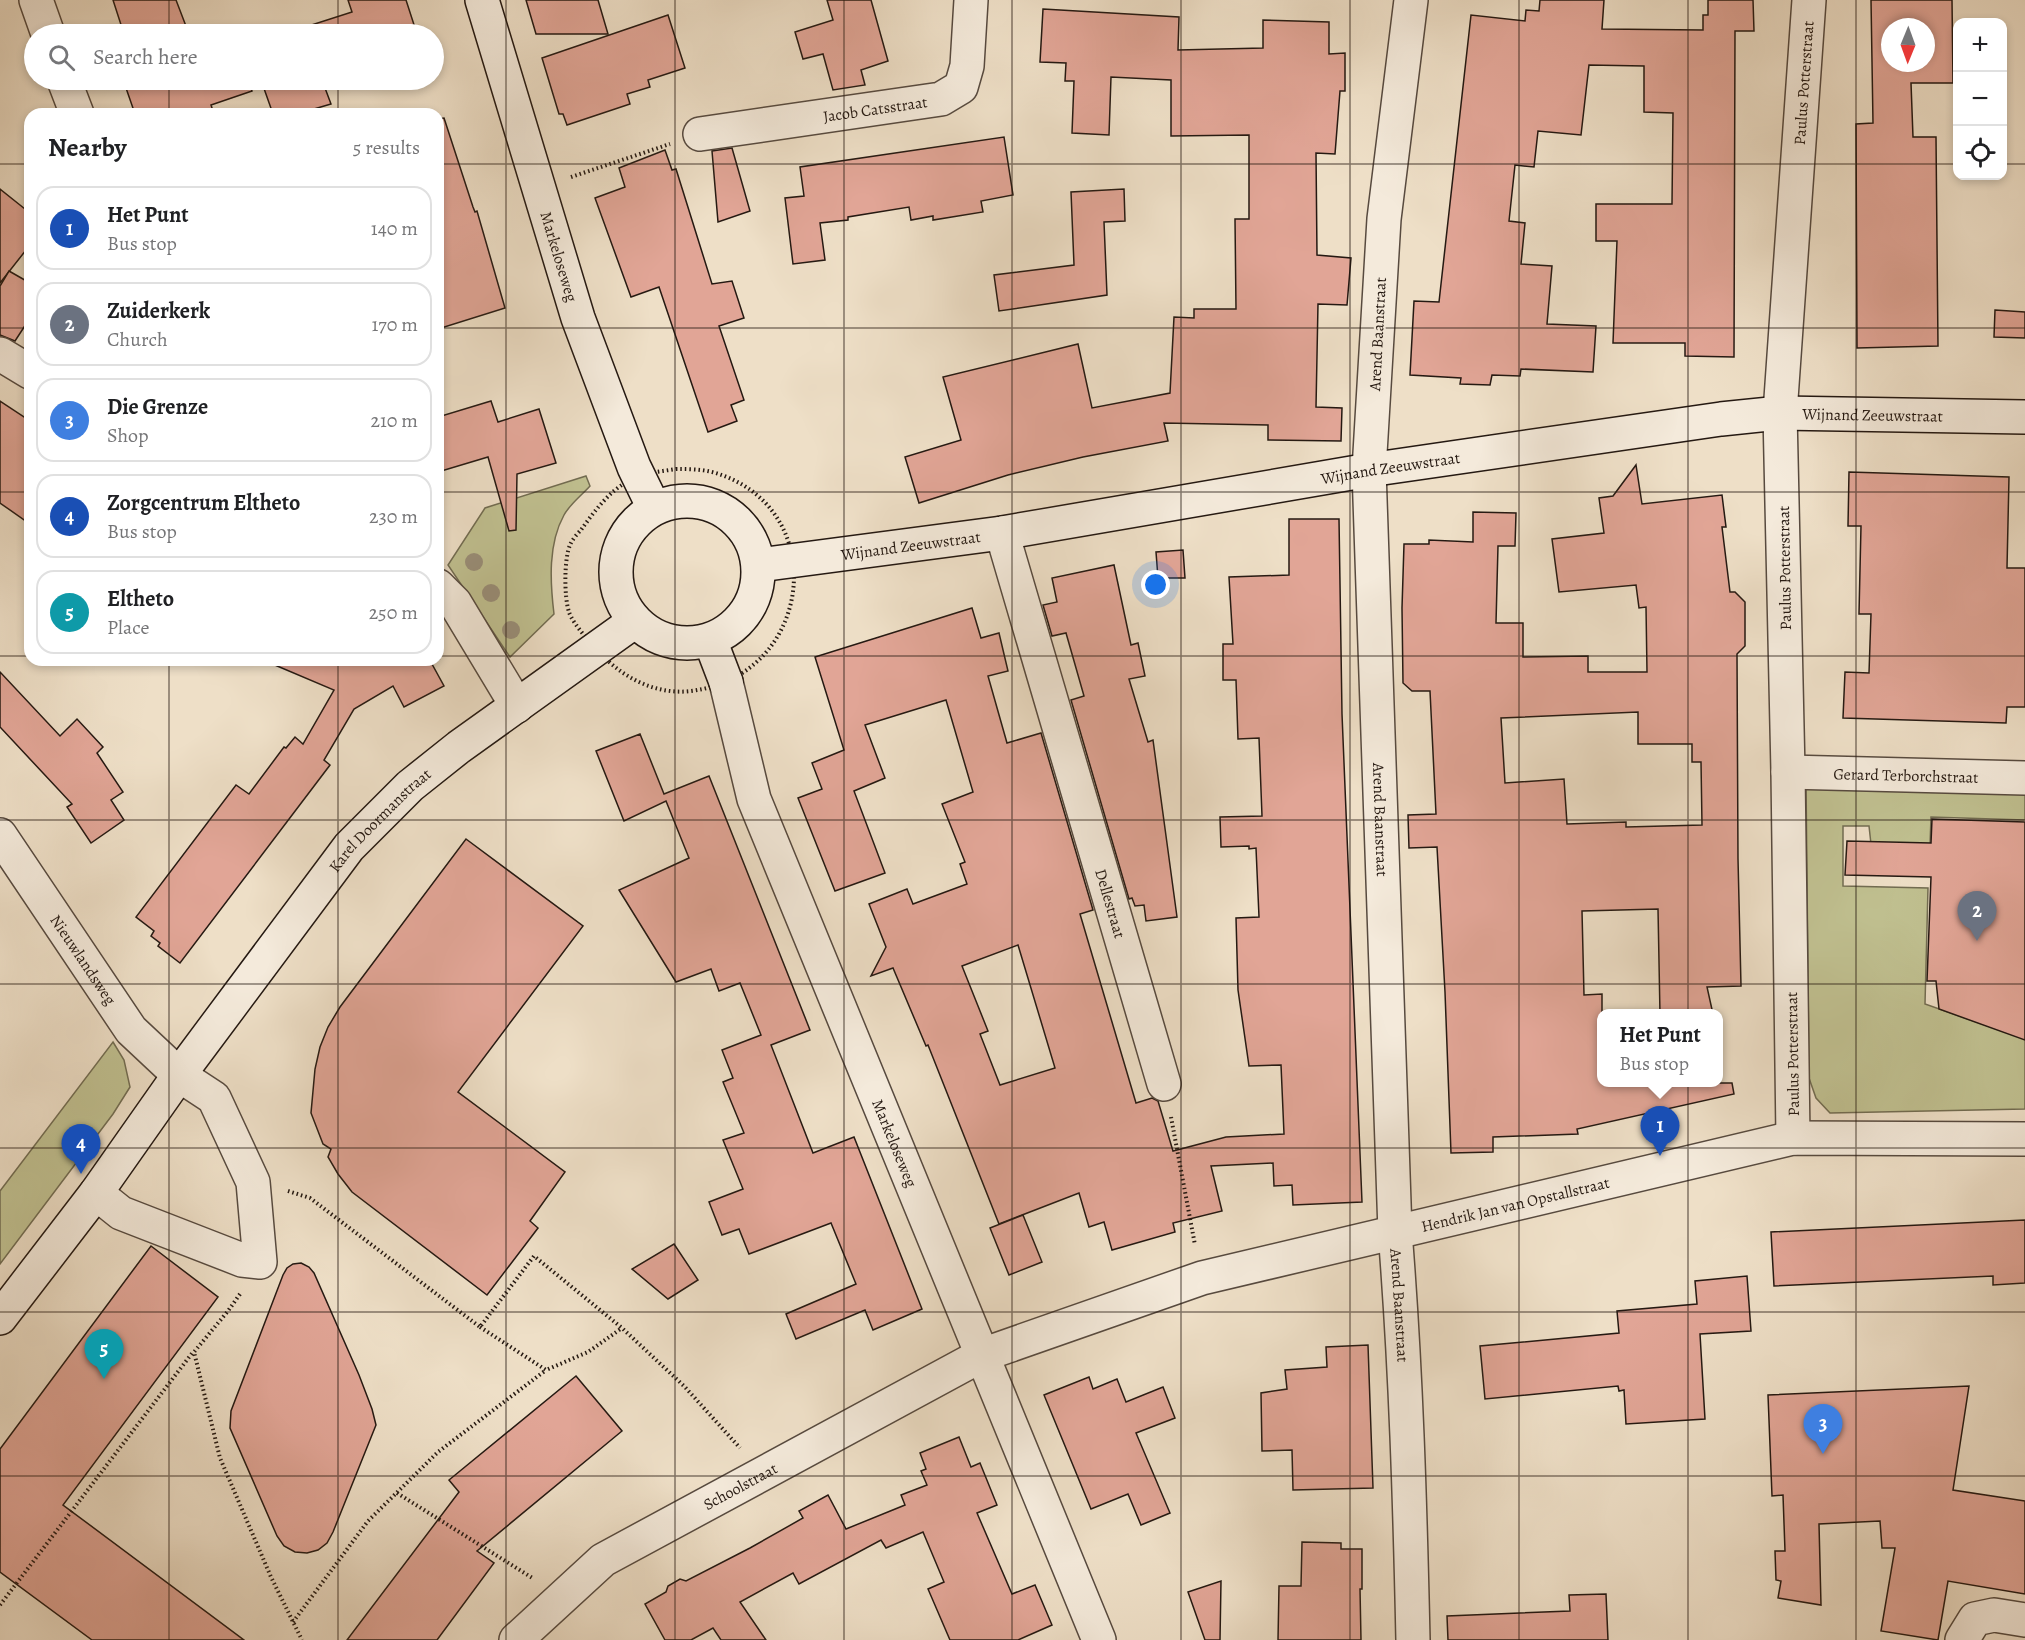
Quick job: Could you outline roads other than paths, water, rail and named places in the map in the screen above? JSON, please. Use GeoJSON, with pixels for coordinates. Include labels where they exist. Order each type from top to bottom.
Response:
{"type":"FeatureCollection","features":[{"type":"Feature","properties":{"kind":"street"},"geometry":{"type":"LineString","coordinates":[[36,0],[44,24]]}},
{"type":"Feature","properties":{"kind":"street","name":"Markeloseweg"},"geometry":{"type":"LineString","coordinates":[[482,0],[578,318],[634,467],[654,508]]}},
{"type":"Feature","properties":{"kind":"street","name":"Jacob Catsstraat"},"geometry":{"type":"LineString","coordinates":[[700,134],[941,99],[961,87],[967,66],[971,0]]}},
{"type":"Feature","properties":{"kind":"street","name":"Arend Baanstraat"},"geometry":{"type":"LineString","coordinates":[[1411,0],[1384,219],[1369,470],[1395,1232],[1404,1336],[1411,1495],[1413,1640]]}},
{"type":"Feature","properties":{"kind":"street","name":"Paulus Potterstraat"},"geometry":{"type":"LineString","coordinates":[[1793,1138],[1780,413],[1809,0]]}},
{"type":"Feature","properties":{"kind":"street"},"geometry":{"type":"LineString","coordinates":[[68,90],[74,108]]}},
{"type":"Feature","properties":{"kind":"street"},"geometry":{"type":"LineString","coordinates":[[0,354],[24,368]]}},
{"type":"Feature","properties":{"kind":"street","name":"Wijnand Zeeuwstraat"},"geometry":{"type":"LineString","coordinates":[[759,565],[1002,533],[1369,470],[1721,419],[1780,413],[2025,417]]}},
{"type":"Feature","properties":{"kind":"street"},"geometry":{"type":"LineString","coordinates":[[692,501],[716,506],[739,523],[752,541],[759,565],[758,585],[749,608],[731,628],[710,640],[682,644],[656,637],[635,621],[627,611],[617,589],[617,557],[626,534],[654,508],[692,501]]}},
{"type":"Feature","properties":{"kind":"street","name":"Dellestraat"},"geometry":{"type":"LineString","coordinates":[[1002,533],[1164,1084]]}},
{"type":"Feature","properties":{"kind":"street"},"geometry":{"type":"LineString","coordinates":[[444,592],[455,603],[517,706]]}},
{"type":"Feature","properties":{"kind":"street","name":"Karel Doormanstraat"},"geometry":{"type":"LineString","coordinates":[[0,1318],[96,1193],[179,1075],[349,847],[410,786],[459,747],[635,621]]}},
{"type":"Feature","properties":{"kind":"street","name":"Markeloseweg"},"geometry":{"type":"LineString","coordinates":[[710,640],[726,682],[754,799],[1099,1640]]}},
{"type":"Feature","properties":{"kind":"street","name":"Gerard Terborchstraat"},"geometry":{"type":"LineString","coordinates":[[1788,772],[2025,778]]}},
{"type":"Feature","properties":{"kind":"street","name":"Nieuwlandsweg"},"geometry":{"type":"LineString","coordinates":[[0,835],[131,1030],[179,1075]]}},
{"type":"Feature","properties":{"kind":"street"},"geometry":{"type":"LineString","coordinates":[[96,1193],[121,1213],[242,1260],[260,1262],[253,1182],[214,1098],[179,1075]]}},
{"type":"Feature","properties":{"kind":"street","name":"Hendrik Jan van Opstallstraat"},"geometry":{"type":"LineString","coordinates":[[982,1355],[1202,1278],[1793,1138],[2025,1139]]}},
{"type":"Feature","properties":{"kind":"street","name":"Schoolstraat"},"geometry":{"type":"LineString","coordinates":[[516,1640],[603,1560],[982,1355]]}},
{"type":"Feature","properties":{"kind":"street"},"geometry":{"type":"LineString","coordinates":[[1962,1640],[1975,1619],[1994,1615],[2025,1620]]}},
{"type":"Feature","properties":{"kind":"place","name":"Zuiderkerk"},"geometry":{"type":"Point","coordinates":[1977,941]}},
{"type":"Feature","properties":{"kind":"place","name":"Het Punt"},"geometry":{"type":"Point","coordinates":[1660,1156]}},
{"type":"Feature","properties":{"kind":"place","name":"Zorgcentrum Eltheto"},"geometry":{"type":"Point","coordinates":[81,1174]}},
{"type":"Feature","properties":{"kind":"place","name":"Eltheto"},"geometry":{"type":"Point","coordinates":[104,1379]}},
{"type":"Feature","properties":{"kind":"place","name":"Die Grenze"},"geometry":{"type":"Point","coordinates":[1823,1454]}}]}
